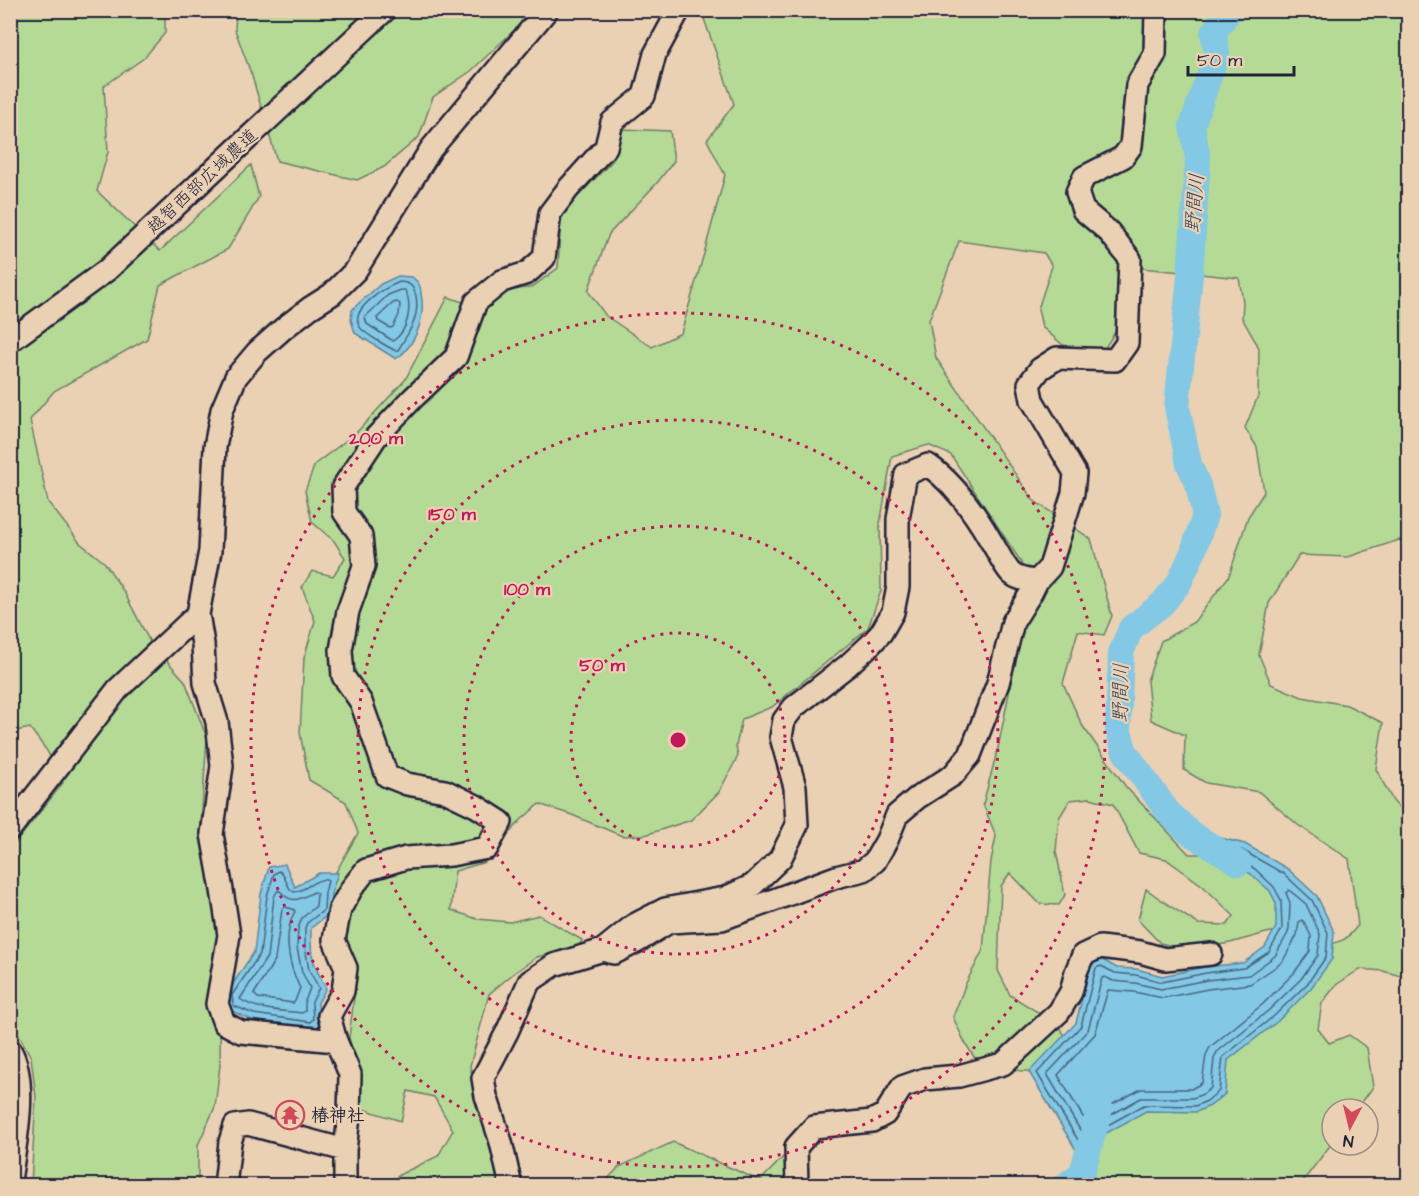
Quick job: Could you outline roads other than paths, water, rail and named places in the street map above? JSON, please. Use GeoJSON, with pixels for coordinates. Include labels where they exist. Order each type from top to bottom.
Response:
{"type":"FeatureCollection","features":[{"type":"Feature","properties":{"kind":"street","name":"越智西部広域農道"},"geometry":{"type":"LineString","coordinates":[[10,341],[107,270],[385,10]]}},
{"type":"Feature","properties":{"kind":"street"},"geometry":{"type":"LineString","coordinates":[[336,1041],[241,1032],[224,1023],[217,1004],[229,935],[212,834],[222,766],[217,722],[205,683],[204,644],[198,614],[210,551],[215,447],[222,410],[236,377],[257,352],[301,315],[332,294],[356,270],[431,149],[547,10]]}},
{"type":"Feature","properties":{"kind":"street"},"geometry":{"type":"LineString","coordinates":[[345,1185],[350,1074],[336,1041],[329,1016],[343,992],[346,968],[334,940],[340,909],[366,870],[406,858],[451,855],[487,848],[501,822],[476,806],[445,791],[407,784],[387,776],[361,702],[343,676],[341,650],[348,611],[364,566],[361,536],[345,512],[343,487],[375,437],[456,357],[476,302],[502,280],[527,273],[544,258],[550,213],[568,189],[606,147],[612,122],[644,96],[655,54],[679,10]]}},
{"type":"Feature","properties":{"kind":"street"},"geometry":{"type":"LineString","coordinates":[[603,950],[614,953],[669,922],[722,920],[836,877],[864,870],[875,861],[897,815],[917,798],[953,775],[970,755],[998,683],[1013,622],[1037,581],[1050,567],[1073,493],[1075,473],[1032,400],[1029,384],[1040,369],[1057,358],[1115,360],[1127,343],[1130,259],[1109,232],[1083,210],[1077,192],[1084,177],[1123,157],[1131,147],[1137,86],[1155,54],[1156,10]]}},
{"type":"Feature","properties":{"kind":"street"},"geometry":{"type":"LineString","coordinates":[[511,1185],[483,1078],[507,1032],[528,982],[555,965],[603,950],[634,925],[665,909],[725,898],[753,885],[780,859],[797,825],[795,787],[781,737],[784,720],[794,707],[870,645],[881,633],[893,612],[898,587],[898,519],[906,474],[928,465],[941,474],[961,496],[1011,574],[1021,580],[1037,581]]}},
{"type":"Feature","properties":{"kind":"street"},"geometry":{"type":"LineString","coordinates":[[10,829],[118,689],[198,614]]}},
{"type":"Feature","properties":{"kind":"street"},"geometry":{"type":"LineString","coordinates":[[797,1185],[796,1147],[814,1127],[872,1121],[885,1114],[902,1087],[925,1079],[959,1076],[1003,1064],[1059,1012],[1071,992],[1083,955],[1100,946],[1140,952],[1165,959],[1211,954]]}},
{"type":"Feature","properties":{"kind":"street"},"geometry":{"type":"LineString","coordinates":[[10,1050],[16,1061],[10,1181]]}},
{"type":"Feature","properties":{"kind":"street"},"geometry":{"type":"LineString","coordinates":[[225,1185],[230,1143],[235,1126],[248,1124],[345,1150]]}},
{"type":"Feature","properties":{"kind":"water"},"geometry":{"type":"Polygon","coordinates":[[[398,276],[412,277],[419,284],[422,312],[414,338],[396,359],[355,333],[351,320],[352,310],[359,303],[381,284],[398,276]]]}},
{"type":"Feature","properties":{"kind":"water"},"geometry":{"type":"Polygon","coordinates":[[[1221,838],[1245,844],[1288,869],[1317,896],[1334,932],[1332,959],[1311,988],[1278,1021],[1228,1060],[1225,1094],[1210,1106],[1196,1112],[1146,1111],[1076,1150],[1029,1072],[1076,1023],[1090,966],[1099,958],[1117,968],[1137,969],[1162,976],[1205,967],[1243,963],[1265,947],[1276,927],[1276,903],[1270,891],[1251,874],[1207,849],[1211,841],[1221,838]]]}},
{"type":"Feature","properties":{"kind":"water"},"geometry":{"type":"Polygon","coordinates":[[[285,864],[295,887],[319,873],[338,873],[331,894],[330,913],[311,928],[313,960],[326,988],[318,1003],[319,1029],[252,1020],[227,1009],[226,994],[254,952],[261,894],[269,867],[285,864]]]}},
{"type":"Feature","properties":{"kind":"waterway","name":"野間川"},"geometry":{"type":"LineString","coordinates":[[1230,10],[1213,33],[1217,53],[1192,126],[1198,159],[1190,275],[1177,407],[1189,464],[1198,485],[1205,515],[1193,552],[1179,583],[1162,604],[1131,628],[1121,653],[1118,729],[1125,752],[1168,812],[1190,833],[1239,863]]}},
{"type":"Feature","properties":{"kind":"waterway","name":"野間川"},"geometry":{"type":"LineString","coordinates":[[1065,1186],[1082,1173],[1100,1108]]}},
{"type":"Feature","properties":{"kind":"place","name":"椿神社"},"geometry":{"type":"Point","coordinates":[290,1115]}}]}
